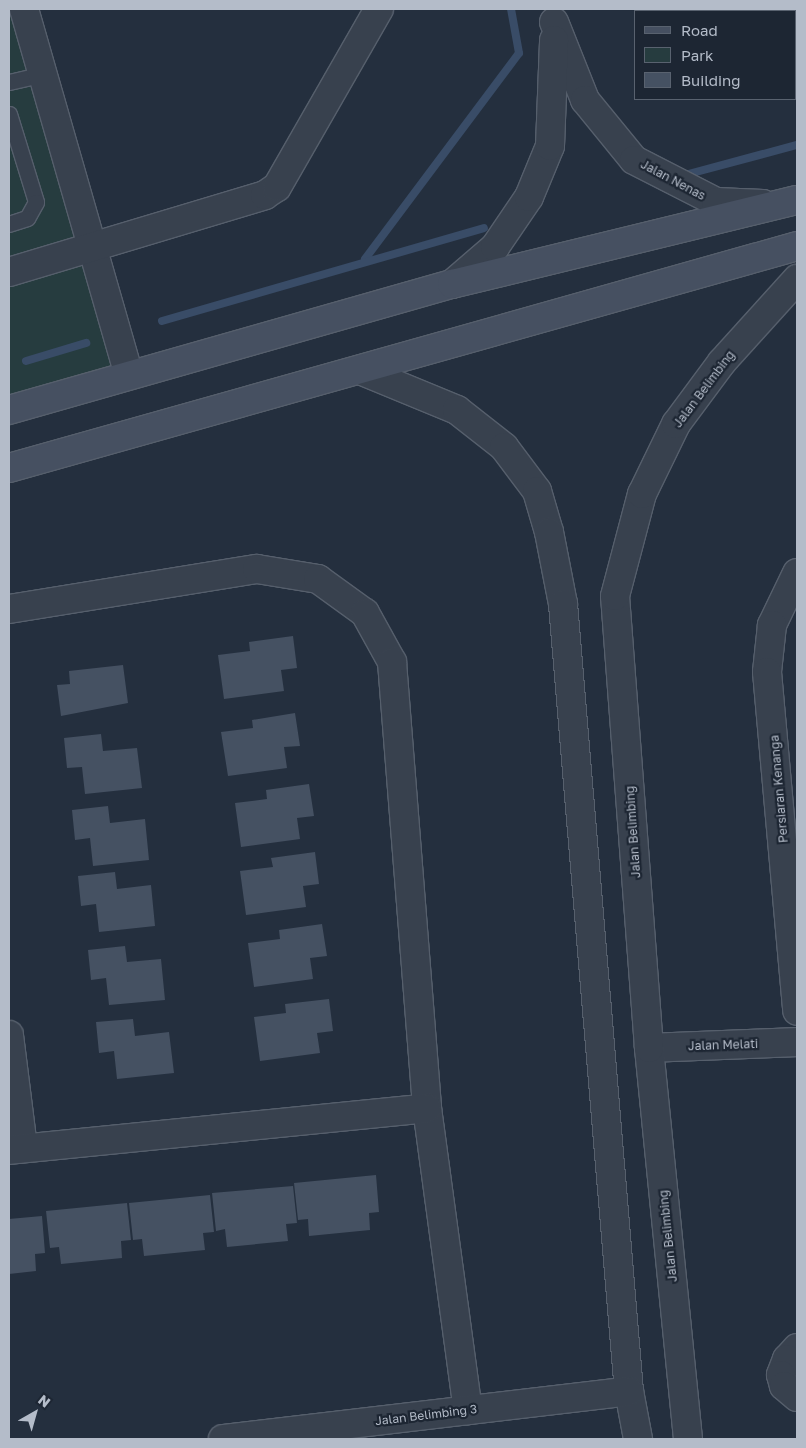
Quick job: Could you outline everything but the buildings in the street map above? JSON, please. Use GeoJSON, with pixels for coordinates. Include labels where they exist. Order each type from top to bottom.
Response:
{"type":"FeatureCollection","features":[{"type":"Feature","properties":{"kind":"main road"},"geometry":{"type":"LineString","coordinates":[[9,410],[129,374],[452,284],[790,203]]}},
{"type":"Feature","properties":{"kind":"main road"},"geometry":{"type":"LineString","coordinates":[[9,468],[797,246]]}},
{"type":"Feature","properties":{"kind":"street"},"geometry":{"type":"LineString","coordinates":[[24,9],[129,374]]}},
{"type":"Feature","properties":{"kind":"street"},"geometry":{"type":"LineString","coordinates":[[9,272],[265,195],[278,187],[379,9]]}},
{"type":"Feature","properties":{"kind":"street","name":"Jalan Nenas"},"geometry":{"type":"LineString","coordinates":[[553,15],[585,100],[634,160],[716,202],[790,203]]}},
{"type":"Feature","properties":{"kind":"street","name":"Jalan Nenas"},"geometry":{"type":"LineString","coordinates":[[452,284],[495,247],[529,197],[550,146],[553,15]]}},
{"type":"Feature","properties":{"kind":"street","name":"Jalan Belimbing"},"geometry":{"type":"LineString","coordinates":[[688,1439],[649,1048],[615,596],[642,494],[676,424],[722,362],[797,279]]}},
{"type":"Feature","properties":{"kind":"street"},"geometry":{"type":"LineString","coordinates":[[360,370],[457,410],[504,447],[537,491],[549,532],[563,604],[629,1391],[638,1439]]}},
{"type":"Feature","properties":{"kind":"street"},"geometry":{"type":"LineString","coordinates":[[9,609],[257,569],[318,579],[365,613],[392,662],[427,1108],[468,1410]]}},
{"type":"Feature","properties":{"kind":"street","name":"Persiaran Kenanga"},"geometry":{"type":"LineString","coordinates":[[797,573],[772,625],[767,672],[788,783],[797,1011]]}},
{"type":"Feature","properties":{"kind":"street"},"geometry":{"type":"LineString","coordinates":[[9,1035],[16,1149],[427,1108]]}},
{"type":"Feature","properties":{"kind":"street","name":"Jalan Melati"},"geometry":{"type":"LineString","coordinates":[[649,1048],[797,1042]]}},
{"type":"Feature","properties":{"kind":"street"},"geometry":{"type":"LineString","coordinates":[[797,1348],[786,1359],[781,1375],[784,1386],[797,1397]]}},
{"type":"Feature","properties":{"kind":"street","name":"Jalan Belimbing 3"},"geometry":{"type":"LineString","coordinates":[[223,1439],[629,1391]]}},
{"type":"Feature","properties":{"kind":"lane"},"geometry":{"type":"LineString","coordinates":[[9,82],[43,74]]}},
{"type":"Feature","properties":{"kind":"lane"},"geometry":{"type":"LineString","coordinates":[[9,114],[36,202],[27,218],[9,224]]}},
{"type":"Feature","properties":{"kind":"green space"},"geometry":{"type":"Polygon","coordinates":[[[9,9],[24,9],[129,374],[9,404],[9,9]]]}},
{"type":"Feature","properties":{"kind":"waterway"},"geometry":{"type":"LineString","coordinates":[[365,259],[519,53],[511,9]]}},
{"type":"Feature","properties":{"kind":"waterway"},"geometry":{"type":"LineString","coordinates":[[681,176],[797,145]]}},
{"type":"Feature","properties":{"kind":"waterway"},"geometry":{"type":"LineString","coordinates":[[162,321],[484,228]]}},
{"type":"Feature","properties":{"kind":"waterway"},"geometry":{"type":"LineString","coordinates":[[26,361],[86,343]]}}]}
